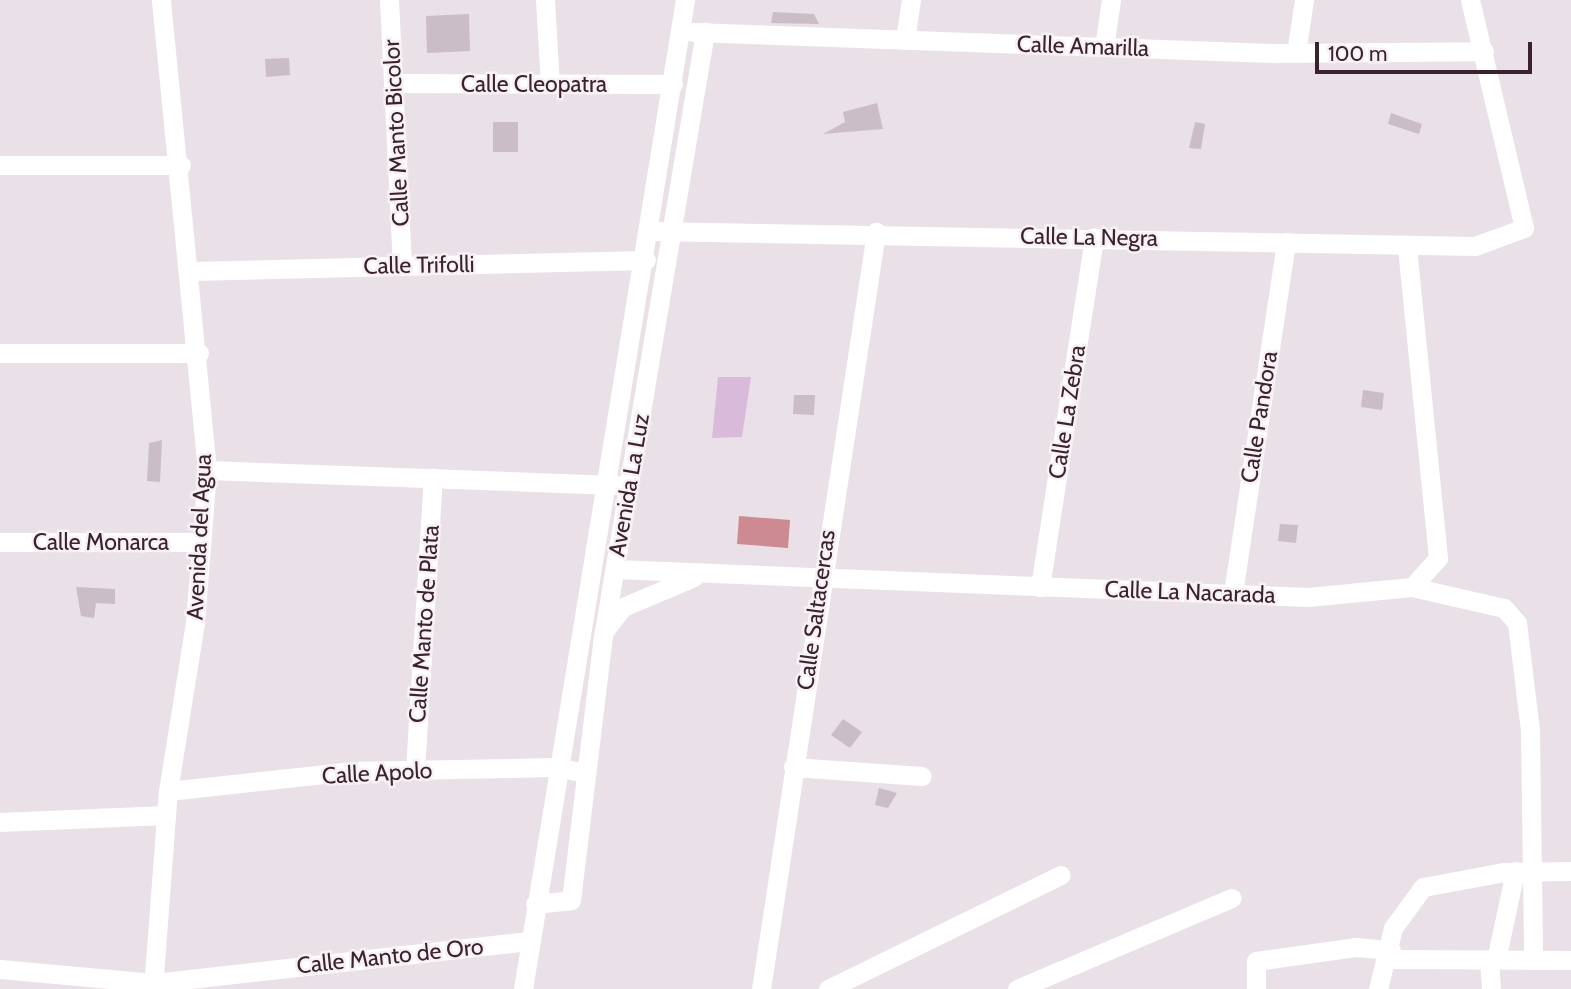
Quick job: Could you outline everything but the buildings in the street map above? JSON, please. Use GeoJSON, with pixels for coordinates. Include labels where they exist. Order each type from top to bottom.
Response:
{"type":"FeatureCollection","features":[{"type":"Feature","properties":{"kind":"street","name":"Avenida del Agua"},"geometry":{"type":"LineString","coordinates":[[153,986],[168,791],[201,542],[207,470],[192,271],[161,0]]}},
{"type":"Feature","properties":{"kind":"street","name":"Calle Manto Bicolor"},"geometry":{"type":"LineString","coordinates":[[389,0],[402,266]]}},
{"type":"Feature","properties":{"kind":"street"},"geometry":{"type":"LineString","coordinates":[[545,0],[550,84]]}},
{"type":"Feature","properties":{"kind":"street","name":"Avenida La Luz"},"geometry":{"type":"LineString","coordinates":[[535,904],[571,900],[602,638],[614,569],[620,485],[646,260],[685,0]]}},
{"type":"Feature","properties":{"kind":"street"},"geometry":{"type":"LineString","coordinates":[[905,40],[911,0]]}},
{"type":"Feature","properties":{"kind":"street"},"geometry":{"type":"LineString","coordinates":[[1104,47],[1111,0]]}},
{"type":"Feature","properties":{"kind":"street"},"geometry":{"type":"LineString","coordinates":[[1296,53],[1304,0]]}},
{"type":"Feature","properties":{"kind":"street"},"geometry":{"type":"LineString","coordinates":[[1471,0],[1484,51]]}},
{"type":"Feature","properties":{"kind":"street","name":"Calle Amarilla"},"geometry":{"type":"LineString","coordinates":[[681,32],[1296,53],[1484,51]]}},
{"type":"Feature","properties":{"kind":"street","name":"Avenida La Luz"},"geometry":{"type":"LineString","coordinates":[[523,989],[555,767],[575,665],[620,485],[674,231],[705,32]]}},
{"type":"Feature","properties":{"kind":"street","name":"Calle La Negra"},"geometry":{"type":"LineString","coordinates":[[650,231],[876,232],[1475,246],[1524,228],[1484,51]]}},
{"type":"Feature","properties":{"kind":"street","name":"Calle Cleopatra"},"geometry":{"type":"LineString","coordinates":[[394,83],[674,84]]}},
{"type":"Feature","properties":{"kind":"street"},"geometry":{"type":"LineString","coordinates":[[0,165],[181,166]]}},
{"type":"Feature","properties":{"kind":"street","name":"Calle Saltacercas"},"geometry":{"type":"LineString","coordinates":[[761,989],[820,579],[876,232]]}},
{"type":"Feature","properties":{"kind":"street","name":"Calle La Zebra"},"geometry":{"type":"LineString","coordinates":[[1040,587],[1094,237]]}},
{"type":"Feature","properties":{"kind":"street","name":"Calle Pandora"},"geometry":{"type":"LineString","coordinates":[[1233,593],[1286,242]]}},
{"type":"Feature","properties":{"kind":"street"},"geometry":{"type":"LineString","coordinates":[[1407,245],[1438,558],[1412,587]]}},
{"type":"Feature","properties":{"kind":"street","name":"Calle Trifolli"},"geometry":{"type":"LineString","coordinates":[[192,271],[646,260]]}},
{"type":"Feature","properties":{"kind":"street"},"geometry":{"type":"LineString","coordinates":[[0,353],[199,353]]}},
{"type":"Feature","properties":{"kind":"street"},"geometry":{"type":"LineString","coordinates":[[207,470],[620,485]]}},
{"type":"Feature","properties":{"kind":"street","name":"Calle Manto de Plata"},"geometry":{"type":"LineString","coordinates":[[415,770],[433,478]]}},
{"type":"Feature","properties":{"kind":"street","name":"Calle Monarca"},"geometry":{"type":"LineString","coordinates":[[0,542],[201,542]]}},
{"type":"Feature","properties":{"kind":"street","name":"Calle La Nacarada"},"geometry":{"type":"LineString","coordinates":[[614,569],[1308,597],[1412,587],[1504,608],[1517,624],[1530,731],[1521,871]]}},
{"type":"Feature","properties":{"kind":"street"},"geometry":{"type":"LineString","coordinates":[[575,665],[602,638],[623,607],[705,573]]}},
{"type":"Feature","properties":{"kind":"street","name":"Calle Apolo"},"geometry":{"type":"LineString","coordinates":[[168,791],[415,770],[555,767],[586,773]]}},
{"type":"Feature","properties":{"kind":"street"},"geometry":{"type":"LineString","coordinates":[[793,767],[922,776]]}},
{"type":"Feature","properties":{"kind":"street"},"geometry":{"type":"LineString","coordinates":[[0,822],[166,814]]}},
{"type":"Feature","properties":{"kind":"street"},"geometry":{"type":"LineString","coordinates":[[1378,989],[1390,954],[1393,928],[1423,887],[1521,871],[1571,871]]}},
{"type":"Feature","properties":{"kind":"street"},"geometry":{"type":"LineString","coordinates":[[1521,871],[1533,960]]}},
{"type":"Feature","properties":{"kind":"street"},"geometry":{"type":"LineString","coordinates":[[1491,989],[1492,960],[1521,871]]}},
{"type":"Feature","properties":{"kind":"street"},"geometry":{"type":"LineString","coordinates":[[828,989],[1061,875]]}},
{"type":"Feature","properties":{"kind":"street"},"geometry":{"type":"LineString","coordinates":[[1017,989],[1231,898]]}},
{"type":"Feature","properties":{"kind":"street","name":"Calle Manto de Oro"},"geometry":{"type":"LineString","coordinates":[[0,969],[153,986],[530,941]]}},
{"type":"Feature","properties":{"kind":"street"},"geometry":{"type":"LineString","coordinates":[[1256,989],[1256,961],[1355,947],[1390,954],[1492,960],[1571,960]]}},
{"type":"Feature","properties":{"kind":"shaded area"},"geometry":{"type":"Polygon","coordinates":[[[718,377],[751,377],[742,437],[712,438],[718,377]]]}},
{"type":"Feature","properties":{"kind":"shaded area"},"geometry":{"type":"Polygon","coordinates":[[[739,516],[790,520],[788,548],[737,544],[739,516]]]}}]}
